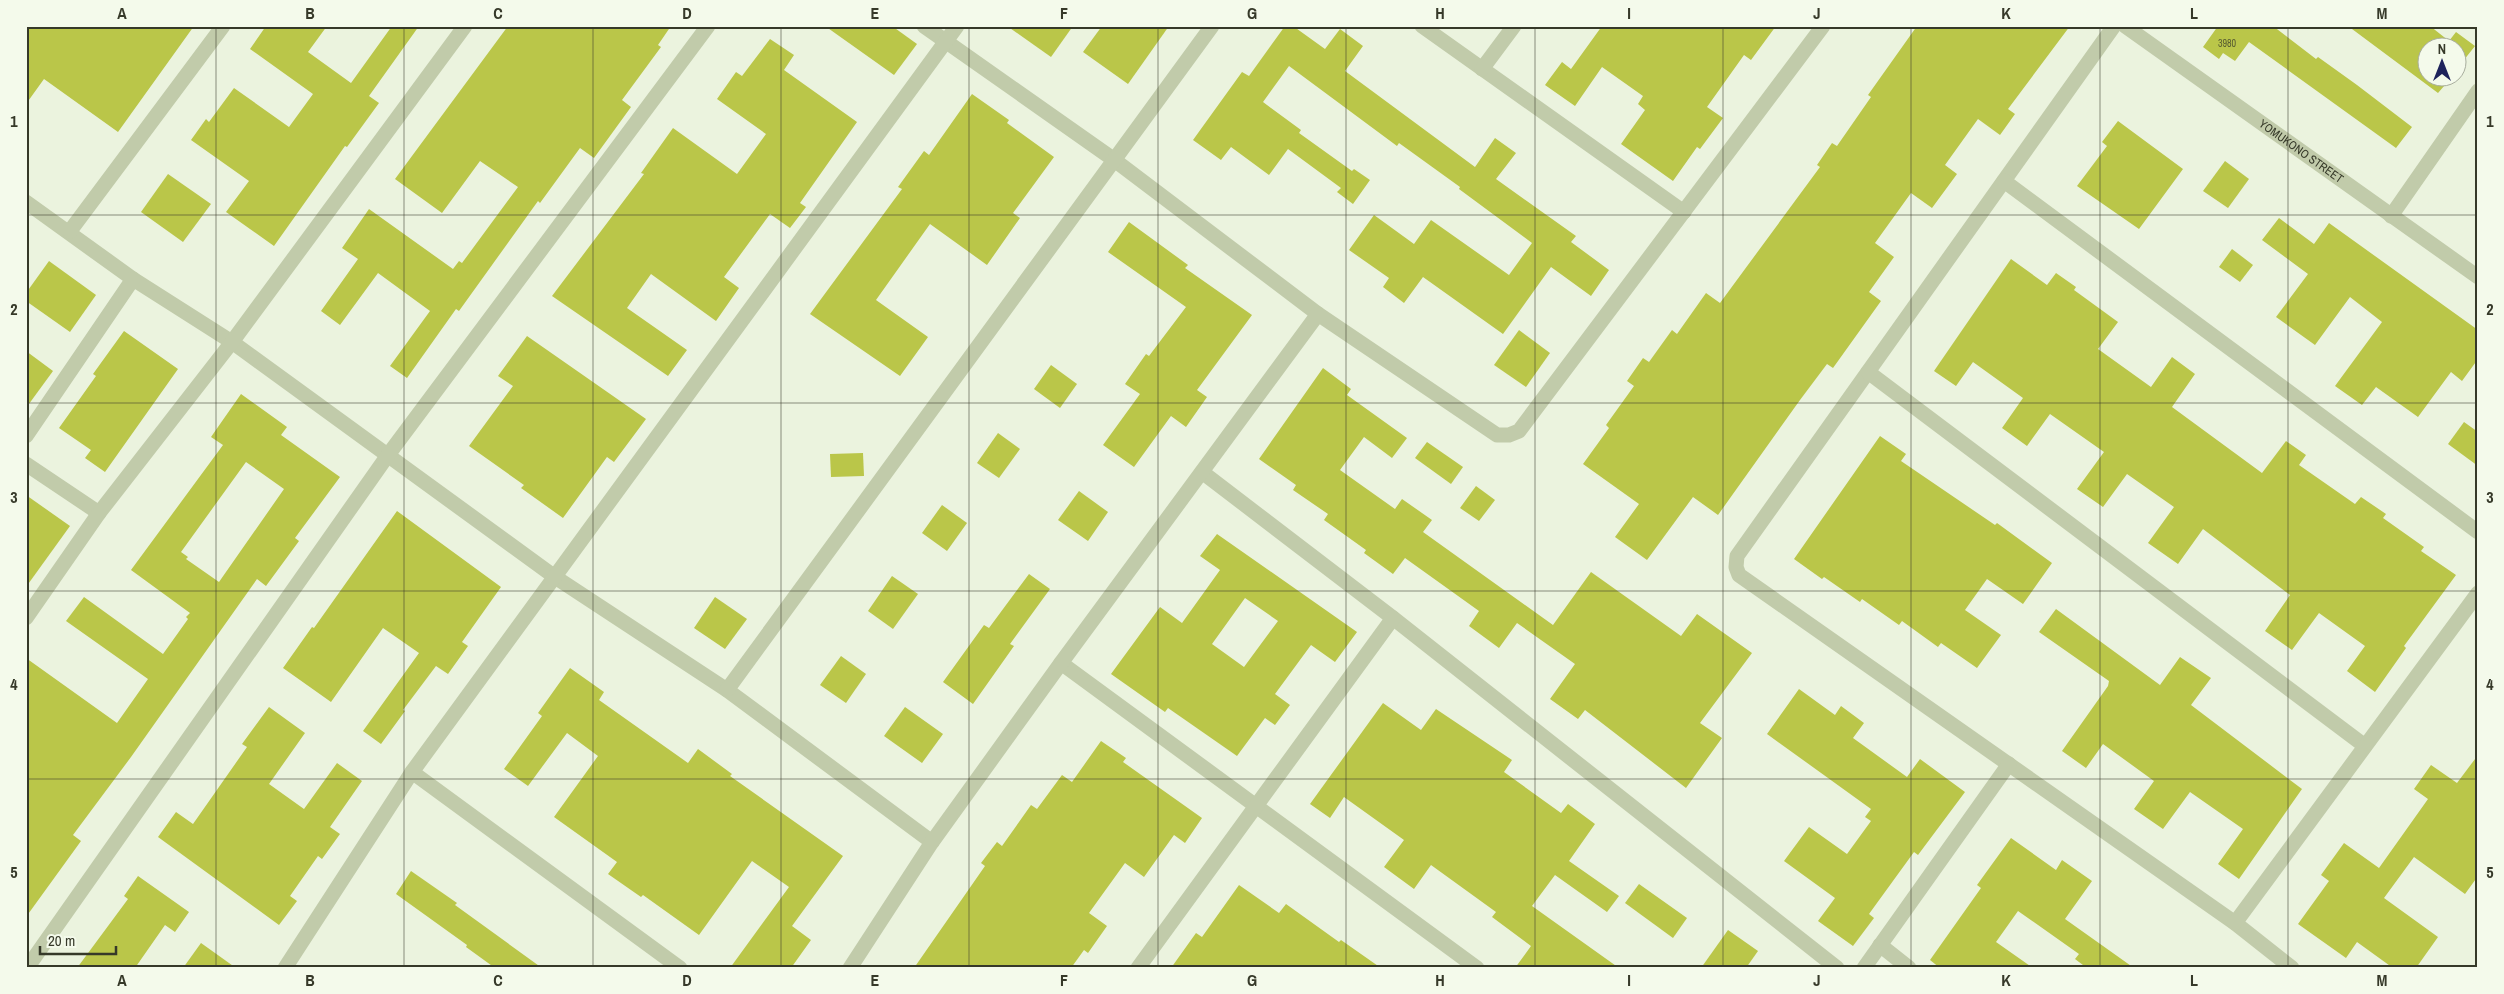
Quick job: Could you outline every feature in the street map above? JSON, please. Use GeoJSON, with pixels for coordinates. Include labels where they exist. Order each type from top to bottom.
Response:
{"type":"FeatureCollection","features":[{"type":"Feature","properties":{"kind":"street"},"geometry":{"type":"LineString","coordinates":[[70,231],[223,26]]}},
{"type":"Feature","properties":{"kind":"street"},"geometry":{"type":"LineString","coordinates":[[26,618],[99,514],[232,342],[465,26]]}},
{"type":"Feature","properties":{"kind":"street"},"geometry":{"type":"LineString","coordinates":[[27,968],[388,455],[708,26]]}},
{"type":"Feature","properties":{"kind":"street"},"geometry":{"type":"LineString","coordinates":[[924,26],[1113,159],[1318,314],[1497,435],[1509,435],[1519,431],[1823,26]]}},
{"type":"Feature","properties":{"kind":"street"},"geometry":{"type":"LineString","coordinates":[[285,968],[412,772],[957,26]]}},
{"type":"Feature","properties":{"kind":"street"},"geometry":{"type":"LineString","coordinates":[[726,690],[1212,26]]}},
{"type":"Feature","properties":{"kind":"street"},"geometry":{"type":"LineString","coordinates":[[1422,26],[1684,212]]}},
{"type":"Feature","properties":{"kind":"street"},"geometry":{"type":"LineString","coordinates":[[1482,69],[1514,26]]}},
{"type":"Feature","properties":{"kind":"street"},"geometry":{"type":"LineString","coordinates":[[2114,26],[1737,556],[1736,567],[1739,576],[2235,923],[2292,968]]}},
{"type":"Feature","properties":{"kind":"street","name":"YOMUKONO STREET"},"geometry":{"type":"LineString","coordinates":[[2125,26],[2478,278]]}},
{"type":"Feature","properties":{"kind":"street"},"geometry":{"type":"LineString","coordinates":[[2391,216],[2478,91]]}},
{"type":"Feature","properties":{"kind":"street"},"geometry":{"type":"LineString","coordinates":[[2004,181],[2478,532]]}},
{"type":"Feature","properties":{"kind":"street"},"geometry":{"type":"LineString","coordinates":[[26,202],[70,231],[133,279],[232,342],[556,577],[726,690],[932,842]]}},
{"type":"Feature","properties":{"kind":"street"},"geometry":{"type":"LineString","coordinates":[[26,436],[133,279]]}},
{"type":"Feature","properties":{"kind":"street"},"geometry":{"type":"LineString","coordinates":[[850,968],[932,842],[1061,663],[1318,314]]}},
{"type":"Feature","properties":{"kind":"street"},"geometry":{"type":"LineString","coordinates":[[1868,372],[2364,746]]}},
{"type":"Feature","properties":{"kind":"street"},"geometry":{"type":"LineString","coordinates":[[26,464],[99,514]]}},
{"type":"Feature","properties":{"kind":"street"},"geometry":{"type":"LineString","coordinates":[[1202,472],[1393,618],[1837,968]]}},
{"type":"Feature","properties":{"kind":"street"},"geometry":{"type":"LineString","coordinates":[[2235,923],[2478,593]]}},
{"type":"Feature","properties":{"kind":"street"},"geometry":{"type":"LineString","coordinates":[[1138,968],[1393,618]]}},
{"type":"Feature","properties":{"kind":"street"},"geometry":{"type":"LineString","coordinates":[[1061,663],[1478,968]]}},
{"type":"Feature","properties":{"kind":"street"},"geometry":{"type":"LineString","coordinates":[[1864,968],[2009,764]]}},
{"type":"Feature","properties":{"kind":"street"},"geometry":{"type":"LineString","coordinates":[[412,772],[680,968]]}},
{"type":"Feature","properties":{"kind":"street"},"geometry":{"type":"LineString","coordinates":[[1880,945],[1908,968]]}},
{"type":"Feature","properties":{"kind":"building"},"geometry":{"type":"Polygon","coordinates":[[[26,26],[194,26],[118,132],[44,79],[26,104],[26,26]]]}},
{"type":"Feature","properties":{"kind":"building"},"geometry":{"type":"Polygon","coordinates":[[[266,26],[327,26],[308,52],[351,83],[392,26],[419,26],[369,96],[379,103],[347,147],[345,146],[274,246],[226,212],[249,181],[191,140],[206,119],[209,122],[234,88],[289,127],[313,94],[250,49],[266,26]]]}},
{"type":"Feature","properties":{"kind":"building"},"geometry":{"type":"Polygon","coordinates":[[[508,26],[671,26],[658,45],[661,47],[622,100],[631,107],[594,158],[580,148],[540,203],[538,201],[459,311],[456,309],[407,378],[390,366],[430,311],[378,273],[340,325],[321,311],[358,259],[342,248],[369,209],[453,269],[459,261],[462,263],[518,187],[480,161],[442,213],[395,179],[508,26]]]}},
{"type":"Feature","properties":{"kind":"building"},"geometry":{"type":"Polygon","coordinates":[[[825,26],[892,26],[917,44],[894,75],[825,26]]]}},
{"type":"Feature","properties":{"kind":"building"},"geometry":{"type":"Polygon","coordinates":[[[1007,26],[1073,26],[1051,57],[1007,26]]]}},
{"type":"Feature","properties":{"kind":"building"},"geometry":{"type":"Polygon","coordinates":[[[1102,26],[1169,26],[1128,84],[1083,52],[1102,26]]]}},
{"type":"Feature","properties":{"kind":"building"},"geometry":{"type":"Polygon","coordinates":[[[1285,26],[1293,26],[1325,49],[1340,29],[1363,46],[1345,71],[1475,167],[1495,138],[1516,153],[1496,179],[1576,236],[1571,242],[1609,270],[1591,296],[1551,267],[1503,334],[1423,277],[1404,303],[1383,287],[1389,278],[1349,250],[1374,215],[1414,244],[1431,220],[1509,275],[1532,243],[1459,189],[1460,187],[1399,143],[1397,146],[1289,66],[1263,102],[1301,130],[1299,133],[1352,171],[1354,169],[1370,180],[1353,204],[1337,192],[1341,188],[1288,149],[1269,175],[1231,147],[1221,160],[1193,140],[1242,72],[1249,76],[1285,26]]]}},
{"type":"Feature","properties":{"kind":"building"},"geometry":{"type":"Polygon","coordinates":[[[1602,26],[1776,26],[1751,60],[1744,55],[1707,107],[1723,118],[1700,149],[1697,147],[1673,181],[1621,144],[1645,110],[1638,104],[1643,96],[1602,67],[1575,106],[1545,85],[1562,62],[1571,69],[1602,26]]]}},
{"type":"Feature","properties":{"kind":"building"},"geometry":{"type":"Polygon","coordinates":[[[1917,26],[2070,26],[2008,109],[2015,114],[2000,135],[1978,119],[1945,165],[1957,174],[1932,208],[1911,193],[1875,243],[1894,257],[1869,292],[1881,301],[1833,368],[1827,364],[1718,515],[1693,497],[1647,560],[1615,537],[1639,504],[1583,464],[1609,428],[1606,425],[1634,386],[1627,381],[1643,358],[1649,362],[1672,330],[1677,334],[1706,293],[1720,303],[1820,167],[1817,165],[1832,143],[1837,146],[1871,97],[1868,95],[1917,26]]]}},
{"type":"Feature","properties":{"kind":"building"},"geometry":{"type":"Polygon","coordinates":[[[2218,26],[2273,26],[2316,59],[2318,57],[2357,85],[2412,127],[2396,148],[2249,42],[2235,61],[2223,53],[2219,59],[2203,47],[2218,26]]]}},
{"type":"Feature","properties":{"kind":"building"},"geometry":{"type":"Polygon","coordinates":[[[2348,26],[2430,26],[2445,38],[2416,38],[2416,77],[2348,26]]]}},
{"type":"Feature","properties":{"kind":"building"},"geometry":{"type":"Polygon","coordinates":[[[2456,32],[2464,38],[2451,38],[2456,32]]]}},
{"type":"Feature","properties":{"kind":"building"},"geometry":{"type":"Polygon","coordinates":[[[770,39],[794,55],[784,70],[857,122],[800,203],[806,207],[790,228],[770,214],[724,277],[739,288],[716,321],[651,274],[627,308],[687,350],[668,376],[552,296],[644,174],[641,173],[673,128],[737,174],[766,134],[717,99],[736,72],[742,76],[770,39]]]}},
{"type":"Feature","properties":{"kind":"building"},"geometry":{"type":"Polygon","coordinates":[[[2466,39],[2475,46],[2466,57],[2466,39]]]}},
{"type":"Feature","properties":{"kind":"building"},"geometry":{"type":"Polygon","coordinates":[[[2431,88],[2442,88],[2438,93],[2431,88]]]}},
{"type":"Feature","properties":{"kind":"building"},"geometry":{"type":"Polygon","coordinates":[[[972,94],[1009,120],[1007,123],[1054,157],[1013,213],[1020,218],[987,265],[930,224],[876,300],[928,337],[900,376],[810,314],[902,189],[898,187],[924,151],[929,155],[972,94]]]}},
{"type":"Feature","properties":{"kind":"building"},"geometry":{"type":"Polygon","coordinates":[[[2118,121],[2183,169],[2139,229],[2077,186],[2107,146],[2102,142],[2118,121]]]}},
{"type":"Feature","properties":{"kind":"building"},"geometry":{"type":"Polygon","coordinates":[[[2225,161],[2249,179],[2228,208],[2203,191],[2225,161]]]}},
{"type":"Feature","properties":{"kind":"building"},"geometry":{"type":"Polygon","coordinates":[[[168,174],[211,204],[183,242],[141,212],[168,174]]]}},
{"type":"Feature","properties":{"kind":"building"},"geometry":{"type":"Polygon","coordinates":[[[2279,218],[2314,244],[2329,223],[2478,330],[2478,359],[2462,381],[2451,372],[2418,417],[2376,387],[2362,405],[2335,386],[2382,322],[2350,297],[2315,345],[2276,317],[2308,274],[2262,240],[2279,218]]]}},
{"type":"Feature","properties":{"kind":"building"},"geometry":{"type":"Polygon","coordinates":[[[1129,222],[1188,265],[1185,268],[1252,315],[1197,390],[1207,397],[1186,427],[1171,416],[1134,467],[1103,445],[1140,394],[1125,384],[1146,354],[1149,356],[1186,307],[1108,252],[1129,222]]]}},
{"type":"Feature","properties":{"kind":"building"},"geometry":{"type":"Polygon","coordinates":[[[2232,249],[2253,265],[2240,282],[2219,267],[2232,249]]]}},
{"type":"Feature","properties":{"kind":"building"},"geometry":{"type":"Polygon","coordinates":[[[2011,259],[2047,285],[2056,273],[2076,287],[2074,290],[2118,322],[2098,349],[2151,387],[2172,357],[2195,374],[2172,407],[2262,473],[2286,441],[2306,455],[2299,465],[2355,504],[2361,497],[2386,514],[2383,518],[2424,547],[2421,551],[2456,575],[2404,646],[2406,648],[2375,692],[2347,671],[2365,646],[2319,613],[2292,650],[2265,631],[2290,595],[2203,529],[2178,564],[2148,543],[2174,507],[2127,474],[2103,507],[2077,489],[2104,452],[2050,414],[2027,446],[2002,428],[2023,398],[1973,362],[1956,386],[1934,371],[2011,259]]]}},
{"type":"Feature","properties":{"kind":"building"},"geometry":{"type":"Polygon","coordinates":[[[49,261],[96,295],[70,332],[26,301],[26,293],[49,261]]]}},
{"type":"Feature","properties":{"kind":"building"},"geometry":{"type":"Polygon","coordinates":[[[1519,330],[1550,353],[1526,387],[1494,365],[1519,330]]]}},
{"type":"Feature","properties":{"kind":"building"},"geometry":{"type":"Polygon","coordinates":[[[124,331],[178,369],[105,472],[85,458],[91,450],[59,428],[96,376],[93,374],[124,331]]]}},
{"type":"Feature","properties":{"kind":"building"},"geometry":{"type":"Polygon","coordinates":[[[527,336],[646,419],[614,462],[607,457],[563,518],[521,488],[524,485],[469,446],[513,386],[498,376],[527,336]]]}},
{"type":"Feature","properties":{"kind":"building"},"geometry":{"type":"Polygon","coordinates":[[[26,351],[53,371],[26,408],[26,351]]]}},
{"type":"Feature","properties":{"kind":"building"},"geometry":{"type":"Polygon","coordinates":[[[1051,365],[1077,384],[1060,408],[1034,389],[1051,365]]]}},
{"type":"Feature","properties":{"kind":"building"},"geometry":{"type":"Polygon","coordinates":[[[1323,368],[1351,389],[1347,395],[1407,438],[1392,458],[1364,437],[1340,470],[1395,509],[1402,499],[1432,520],[1423,532],[1553,625],[1591,572],[1681,636],[1697,614],[1752,653],[1700,723],[1722,738],[1686,788],[1585,710],[1578,719],[1550,699],[1575,664],[1517,623],[1499,648],[1469,626],[1479,611],[1405,558],[1393,574],[1364,553],[1366,550],[1324,520],[1328,514],[1293,490],[1296,485],[1259,459],[1323,368]]]}},
{"type":"Feature","properties":{"kind":"building"},"geometry":{"type":"Polygon","coordinates":[[[241,394],[287,427],[281,435],[340,477],[295,538],[299,541],[266,586],[257,579],[131,757],[73,835],[81,841],[26,917],[26,658],[117,723],[148,679],[66,621],[84,597],[163,654],[188,619],[186,617],[190,613],[131,570],[223,445],[211,437],[241,394]],[[246,462],[181,552],[188,557],[186,559],[219,582],[284,489],[246,462]]]}},
{"type":"Feature","properties":{"kind":"building"},"geometry":{"type":"Polygon","coordinates":[[[2464,422],[2478,432],[2478,466],[2448,444],[2464,422]]]}},
{"type":"Feature","properties":{"kind":"building"},"geometry":{"type":"Polygon","coordinates":[[[998,433],[1020,449],[999,478],[977,463],[998,433]]]}},
{"type":"Feature","properties":{"kind":"building"},"geometry":{"type":"Polygon","coordinates":[[[1880,436],[1906,454],[1901,461],[1995,525],[1997,523],[2052,563],[2023,604],[1987,579],[1965,610],[2001,635],[1977,668],[1941,643],[1938,647],[1902,621],[1899,625],[1862,599],[1860,602],[1794,559],[1880,436]]]}},
{"type":"Feature","properties":{"kind":"building"},"geometry":{"type":"Polygon","coordinates":[[[1427,442],[1463,467],[1451,484],[1415,458],[1427,442]]]}},
{"type":"Feature","properties":{"kind":"building"},"geometry":{"type":"Polygon","coordinates":[[[863,453],[864,476],[831,477],[830,454],[863,453]]]}},
{"type":"Feature","properties":{"kind":"building"},"geometry":{"type":"Polygon","coordinates":[[[1476,486],[1495,500],[1479,521],[1460,508],[1476,486]]]}},
{"type":"Feature","properties":{"kind":"building"},"geometry":{"type":"Polygon","coordinates":[[[1079,491],[1108,512],[1088,541],[1058,520],[1079,491]]]}},
{"type":"Feature","properties":{"kind":"building"},"geometry":{"type":"Polygon","coordinates":[[[26,495],[70,526],[26,587],[26,495]]]}},
{"type":"Feature","properties":{"kind":"building"},"geometry":{"type":"Polygon","coordinates":[[[942,505],[967,523],[947,551],[922,533],[942,505]]]}},
{"type":"Feature","properties":{"kind":"building"},"geometry":{"type":"Polygon","coordinates":[[[397,511],[501,587],[462,642],[468,646],[448,674],[436,666],[403,710],[405,711],[381,744],[363,731],[419,653],[383,628],[331,702],[283,668],[312,627],[314,628],[397,511]]]}},
{"type":"Feature","properties":{"kind":"building"},"geometry":{"type":"Polygon","coordinates":[[[1217,534],[1357,632],[1335,662],[1311,645],[1275,694],[1290,705],[1275,725],[1265,718],[1237,756],[1168,708],[1165,712],[1111,674],[1160,607],[1182,623],[1220,570],[1200,556],[1217,534]],[[1245,598],[1212,644],[1244,667],[1278,621],[1245,598]]]}},
{"type":"Feature","properties":{"kind":"building"},"geometry":{"type":"Polygon","coordinates":[[[1029,574],[1050,589],[1010,644],[1014,646],[973,704],[943,682],[984,625],[989,628],[1029,574]]]}},
{"type":"Feature","properties":{"kind":"building"},"geometry":{"type":"Polygon","coordinates":[[[892,576],[918,594],[893,629],[868,611],[892,576]]]}},
{"type":"Feature","properties":{"kind":"building"},"geometry":{"type":"Polygon","coordinates":[[[715,597],[747,619],[725,649],[694,628],[715,597]]]}},
{"type":"Feature","properties":{"kind":"building"},"geometry":{"type":"Polygon","coordinates":[[[2056,609],[2160,685],[2180,657],[2211,678],[2191,705],[2302,789],[2239,879],[2218,864],[2243,829],[2190,792],[2163,829],[2134,809],[2154,781],[2103,744],[2086,768],[2062,751],[2108,686],[2109,681],[2039,632],[2056,609]]]}},
{"type":"Feature","properties":{"kind":"building"},"geometry":{"type":"Polygon","coordinates":[[[841,656],[866,674],[846,703],[820,685],[841,656]]]}},
{"type":"Feature","properties":{"kind":"building"},"geometry":{"type":"Polygon","coordinates":[[[570,668],[604,692],[599,700],[688,763],[698,749],[732,774],[730,776],[843,856],[792,926],[811,940],[791,968],[730,968],[789,887],[752,861],[699,935],[643,895],[641,897],[608,874],[617,862],[554,817],[598,756],[567,733],[528,786],[504,769],[542,716],[538,713],[570,668]]]}},
{"type":"Feature","properties":{"kind":"building"},"geometry":{"type":"Polygon","coordinates":[[[1799,689],[1835,715],[1841,706],[1864,723],[1853,738],[1907,777],[1920,759],[1965,792],[1918,855],[1914,852],[1869,914],[1874,918],[1853,946],[1818,921],[1835,898],[1784,861],[1809,827],[1847,854],[1871,821],[1865,817],[1871,809],[1767,734],[1799,689]]]}},
{"type":"Feature","properties":{"kind":"building"},"geometry":{"type":"Polygon","coordinates":[[[1383,703],[1421,730],[1436,709],[1512,760],[1504,772],[1561,813],[1568,804],[1595,824],[1569,861],[1619,896],[1607,912],[1555,875],[1532,906],[1619,968],[1515,968],[1531,946],[1492,917],[1496,912],[1431,865],[1414,889],[1384,867],[1404,840],[1344,797],[1330,818],[1310,804],[1383,703]]]}},
{"type":"Feature","properties":{"kind":"building"},"geometry":{"type":"Polygon","coordinates":[[[269,707],[305,733],[269,784],[304,809],[337,763],[362,781],[330,827],[340,834],[322,859],[318,856],[290,896],[297,901],[279,925],[158,837],[176,812],[193,824],[247,747],[242,744],[269,707]]]}},
{"type":"Feature","properties":{"kind":"building"},"geometry":{"type":"Polygon","coordinates":[[[905,707],[943,734],[922,763],[884,736],[905,707]]]}},
{"type":"Feature","properties":{"kind":"building"},"geometry":{"type":"Polygon","coordinates":[[[1101,741],[1126,758],[1123,762],[1202,818],[1185,843],[1174,835],[1144,877],[1125,863],[1089,913],[1107,926],[1088,953],[1084,950],[1071,968],[914,968],[985,866],[981,863],[997,842],[1002,846],[1031,805],[1037,809],[1062,775],[1072,782],[1101,741]]]}},
{"type":"Feature","properties":{"kind":"building"},"geometry":{"type":"Polygon","coordinates":[[[2478,755],[2478,876],[2465,894],[2414,857],[2384,898],[2438,937],[2416,968],[2393,968],[2357,942],[2346,958],[2298,924],[2329,881],[2321,875],[2344,843],[2379,868],[2428,799],[2414,789],[2431,765],[2457,783],[2478,755]]]}},
{"type":"Feature","properties":{"kind":"building"},"geometry":{"type":"Polygon","coordinates":[[[2011,838],[2056,870],[2062,860],[2092,881],[2065,919],[2134,968],[2087,968],[2075,959],[2079,954],[2018,911],[1996,942],[2033,968],[1940,968],[1930,960],[1981,888],[1977,885],[2011,838]]]}},
{"type":"Feature","properties":{"kind":"building"},"geometry":{"type":"Polygon","coordinates":[[[411,871],[457,903],[455,905],[542,968],[495,968],[466,947],[467,945],[396,894],[411,871]]]}},
{"type":"Feature","properties":{"kind":"building"},"geometry":{"type":"Polygon","coordinates":[[[138,876],[189,912],[175,932],[165,925],[135,968],[77,968],[128,899],[124,896],[138,876]]]}},
{"type":"Feature","properties":{"kind":"building"},"geometry":{"type":"Polygon","coordinates":[[[1639,884],[1687,918],[1673,938],[1625,903],[1639,884]]]}},
{"type":"Feature","properties":{"kind":"building"},"geometry":{"type":"Polygon","coordinates":[[[1239,885],[1279,913],[1286,904],[1339,942],[1341,940],[1381,968],[1171,968],[1196,933],[1202,937],[1239,885]]]}},
{"type":"Feature","properties":{"kind":"building"},"geometry":{"type":"Polygon","coordinates":[[[1728,930],[1758,951],[1746,968],[1701,968],[1728,930]]]}},
{"type":"Feature","properties":{"kind":"building"},"geometry":{"type":"Polygon","coordinates":[[[201,943],[236,968],[183,968],[201,943]]]}}]}
